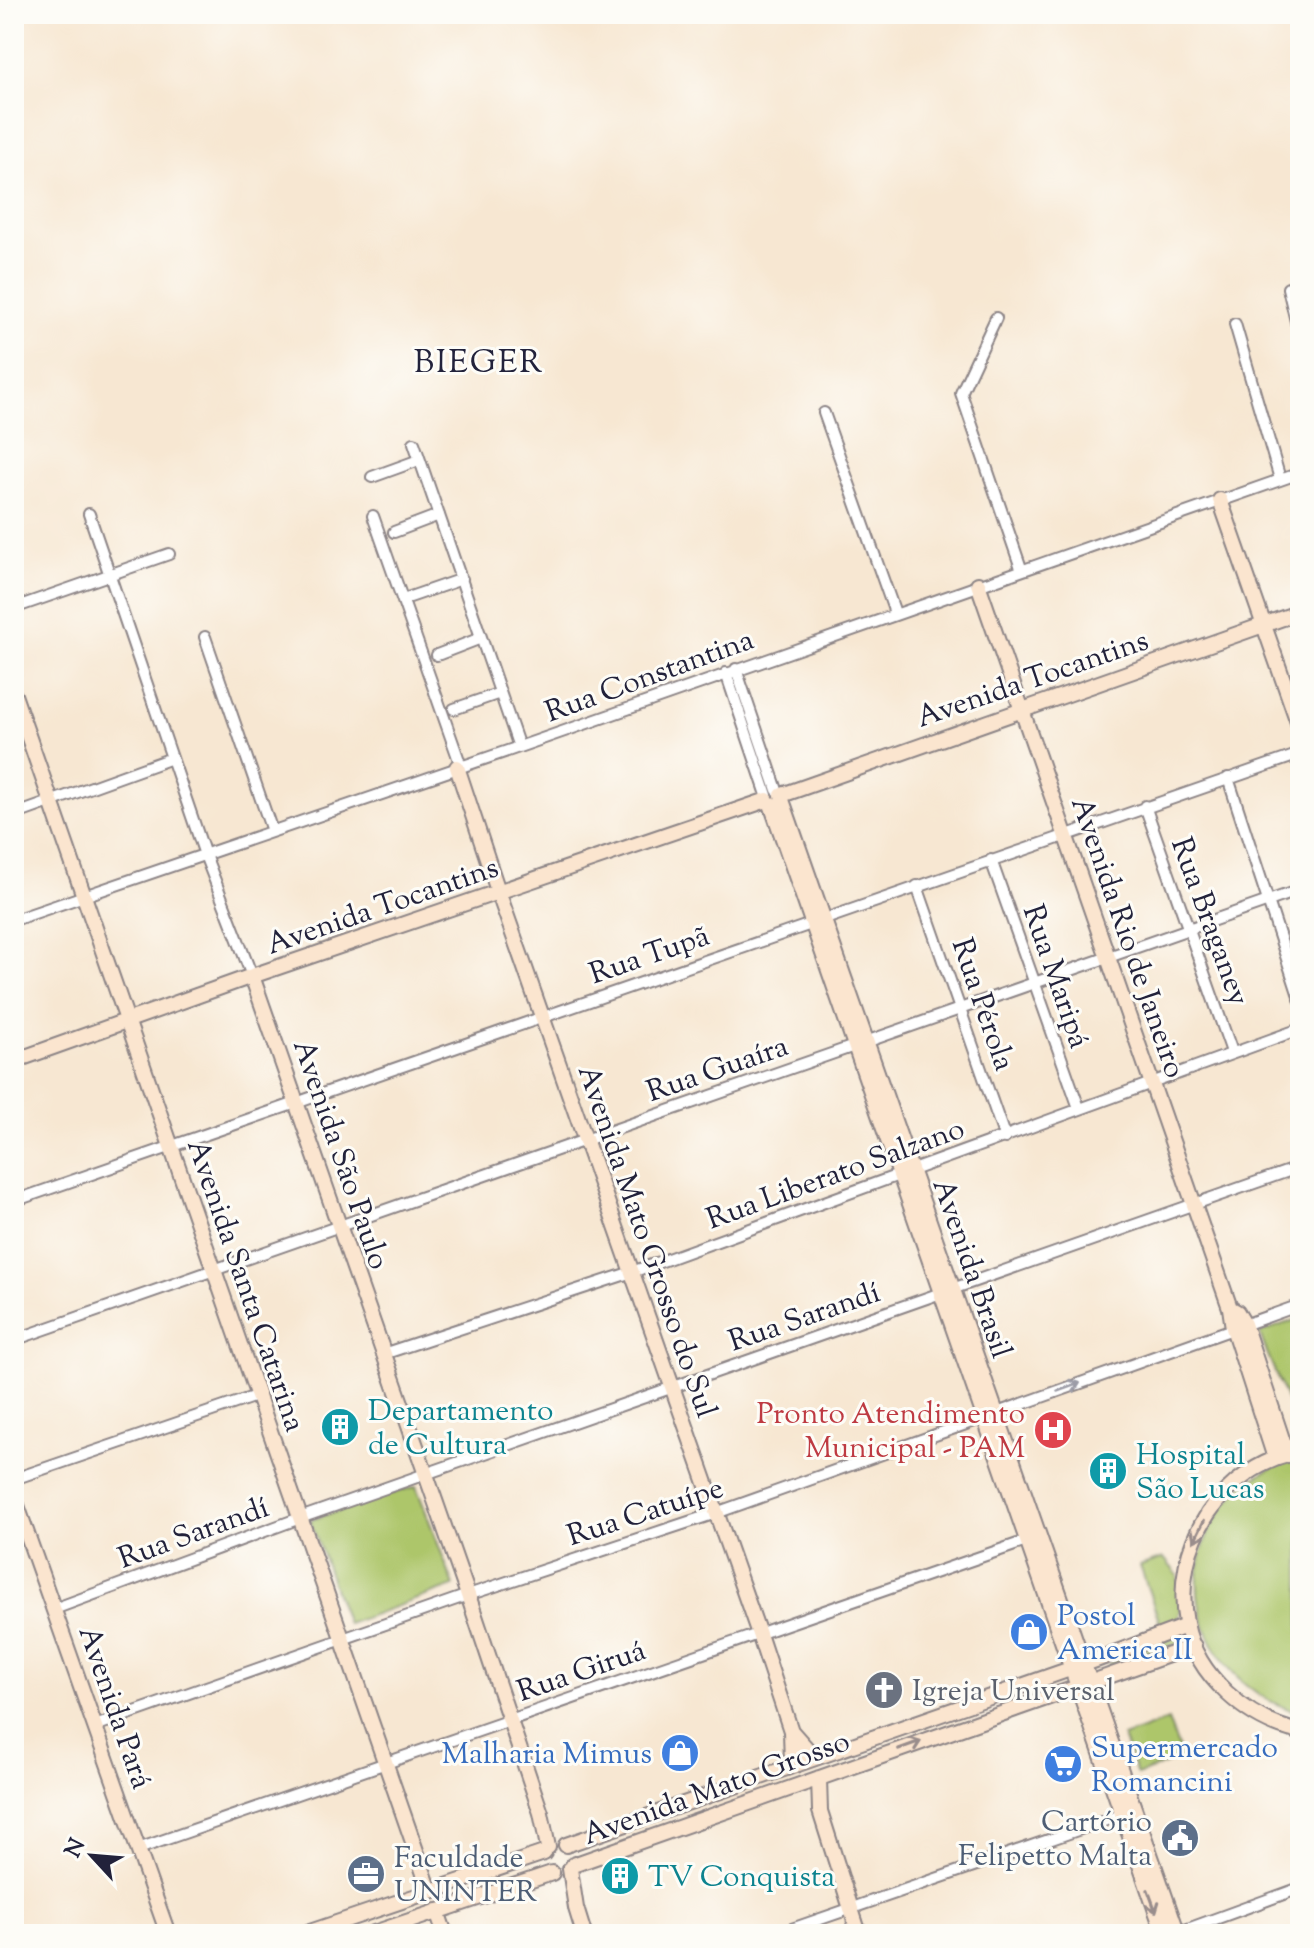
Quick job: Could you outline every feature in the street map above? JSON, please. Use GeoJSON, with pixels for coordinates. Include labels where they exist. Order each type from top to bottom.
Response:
{"type":"FeatureCollection","features":[{"type":"Feature","properties":{"kind":"street"},"geometry":{"type":"LineString","coordinates":[[1288,288],[1300,338]]}},
{"type":"Feature","properties":{"kind":"street"},"geometry":{"type":"LineString","coordinates":[[996,318],[961,393],[1021,568]]}},
{"type":"Feature","properties":{"kind":"street"},"geometry":{"type":"LineString","coordinates":[[1235,324],[1280,479]]}},
{"type":"Feature","properties":{"kind":"street"},"geometry":{"type":"LineString","coordinates":[[824,413],[895,613]]}},
{"type":"Feature","properties":{"kind":"street"},"geometry":{"type":"LineString","coordinates":[[414,443],[519,747]]}},
{"type":"Feature","properties":{"kind":"street"},"geometry":{"type":"LineString","coordinates":[[372,477],[419,460]]}},
{"type":"Feature","properties":{"kind":"street","name":"Rua Constantina"},"geometry":{"type":"LineString","coordinates":[[14,920],[1300,473]]}},
{"type":"Feature","properties":{"kind":"street"},"geometry":{"type":"LineString","coordinates":[[1220,500],[1300,728]]}},
{"type":"Feature","properties":{"kind":"street","name":"Avenida São Paulo"},"geometry":{"type":"LineString","coordinates":[[89,514],[205,855],[297,1102],[555,1847]]}},
{"type":"Feature","properties":{"kind":"street"},"geometry":{"type":"LineString","coordinates":[[394,532],[439,515]]}},
{"type":"Feature","properties":{"kind":"street"},"geometry":{"type":"LineString","coordinates":[[373,516],[459,767]]}},
{"type":"Feature","properties":{"kind":"street"},"geometry":{"type":"LineString","coordinates":[[14,608],[169,554]]}},
{"type":"Feature","properties":{"kind":"street"},"geometry":{"type":"LineString","coordinates":[[410,597],[462,579]]}},
{"type":"Feature","properties":{"kind":"street","name":"Avenida Rio de Janeiro"},"geometry":{"type":"LineString","coordinates":[[978,584],[1230,1308],[1237,1312],[1239,1326]]}},
{"type":"Feature","properties":{"kind":"street","name":"Avenida Tocantins"},"geometry":{"type":"LineString","coordinates":[[14,1061],[1300,612]]}},
{"type":"Feature","properties":{"kind":"street"},"geometry":{"type":"LineString","coordinates":[[205,637],[272,831]]}},
{"type":"Feature","properties":{"kind":"street"},"geometry":{"type":"LineString","coordinates":[[437,655],[481,638]]}},
{"type":"Feature","properties":{"kind":"street","name":"Avenida Brasil"},"geometry":{"type":"LineString","coordinates":[[731,671],[1173,1934]]}},
{"type":"Feature","properties":{"kind":"street"},"geometry":{"type":"LineString","coordinates":[[454,709],[500,693]]}},
{"type":"Feature","properties":{"kind":"street","name":"Avenida Santa Catarina"},"geometry":{"type":"LineString","coordinates":[[14,695],[430,1891]]}},
{"type":"Feature","properties":{"kind":"street","name":"Rua Tupã"},"geometry":{"type":"LineString","coordinates":[[14,1201],[1300,754]]}},
{"type":"Feature","properties":{"kind":"street"},"geometry":{"type":"LineString","coordinates":[[14,815],[172,758]]}},
{"type":"Feature","properties":{"kind":"street","name":"Avenida Mato Grosso do Sul"},"geometry":{"type":"LineString","coordinates":[[459,767],[499,894],[791,1731]]}},
{"type":"Feature","properties":{"kind":"street"},"geometry":{"type":"LineString","coordinates":[[1228,778],[1300,999]]}},
{"type":"Feature","properties":{"kind":"street","name":"Rua Braganey"},"geometry":{"type":"LineString","coordinates":[[1145,806],[1232,1052]]}},
{"type":"Feature","properties":{"kind":"street","name":"Rua Maripá"},"geometry":{"type":"LineString","coordinates":[[991,860],[1079,1108]]}},
{"type":"Feature","properties":{"kind":"street","name":"Rua Pérola"},"geometry":{"type":"LineString","coordinates":[[917,886],[1005,1138]]}},
{"type":"Feature","properties":{"kind":"street","name":"Rua Guaíra"},"geometry":{"type":"LineString","coordinates":[[14,1340],[1300,890]]}},
{"type":"Feature","properties":{"kind":"street","name":"Rua Liberato Salzano"},"geometry":{"type":"LineString","coordinates":[[383,1354],[632,1272],[1300,1029]]}},
{"type":"Feature","properties":{"kind":"street","name":"Rua Sarandí"},"geometry":{"type":"LineString","coordinates":[[54,1609],[300,1518],[1300,1167]]}},
{"type":"Feature","properties":{"kind":"street","name":"Rua Catuípe"},"geometry":{"type":"LineString","coordinates":[[95,1726],[468,1595],[716,1513],[1300,1305]]}},
{"type":"Feature","properties":{"kind":"street"},"geometry":{"type":"LineString","coordinates":[[1239,1326],[1287,1455],[1254,1469],[1213,1504],[1188,1554],[1184,1582],[1186,1626],[1211,1675],[1236,1702],[1263,1719],[1300,1732]]}},
{"type":"Feature","properties":{"kind":"street"},"geometry":{"type":"LineString","coordinates":[[14,1479],[256,1396]]}},
{"type":"Feature","properties":{"kind":"street","name":"Avenida Pará"},"geometry":{"type":"LineString","coordinates":[[14,1497],[168,1934]]}},
{"type":"Feature","properties":{"kind":"street","name":"Rua Giruá"},"geometry":{"type":"LineString","coordinates":[[138,1849],[1033,1538]]}},
{"type":"Feature","properties":{"kind":"street","name":"Avenida Mato Grosso"},"geometry":{"type":"LineString","coordinates":[[304,1934],[1186,1626]]}},
{"type":"Feature","properties":{"kind":"street","name":"Avenida Mato Grosso"},"geometry":{"type":"LineString","coordinates":[[371,1934],[563,1870],[1194,1646]]}},
{"type":"Feature","properties":{"kind":"street","name":"Avenida Brasil"},"geometry":{"type":"LineString","coordinates":[[1084,1684],[1121,1815],[1173,1934]]}},
{"type":"Feature","properties":{"kind":"street"},"geometry":{"type":"LineString","coordinates":[[791,1731],[814,1757]]}},
{"type":"Feature","properties":{"kind":"street"},"geometry":{"type":"LineString","coordinates":[[791,1731],[792,1764]]}},
{"type":"Feature","properties":{"kind":"street"},"geometry":{"type":"LineString","coordinates":[[819,1778],[820,1811],[859,1934]]}},
{"type":"Feature","properties":{"kind":"street"},"geometry":{"type":"LineString","coordinates":[[798,1785],[820,1811]]}},
{"type":"Feature","properties":{"kind":"street"},"geometry":{"type":"LineString","coordinates":[[777,1934],[1121,1815]]}},
{"type":"Feature","properties":{"kind":"street"},"geometry":{"type":"LineString","coordinates":[[563,1870],[544,1864],[555,1847],[572,1852],[563,1870],[584,1934]]}},
{"type":"Feature","properties":{"kind":"street"},"geometry":{"type":"LineString","coordinates":[[1173,1934],[1300,1888]]}},
{"type":"Feature","properties":{"kind":"street"},"geometry":{"type":"LineString","coordinates":[[437,1911],[445,1934]]}},
{"type":"Feature","properties":{"kind":"green space"},"geometry":{"type":"Polygon","coordinates":[[[1300,1318],[1300,1433],[1259,1333],[1300,1318]]]}},
{"type":"Feature","properties":{"kind":"green space"},"geometry":{"type":"Polygon","coordinates":[[[1300,1455],[1300,1713],[1266,1699],[1239,1678],[1218,1652],[1204,1623],[1198,1591],[1200,1558],[1212,1526],[1233,1496],[1256,1477],[1300,1455]]]}},
{"type":"Feature","properties":{"kind":"green space"},"geometry":{"type":"Polygon","coordinates":[[[416,1486],[454,1586],[347,1624],[310,1520],[416,1486]]]}},
{"type":"Feature","properties":{"kind":"green space"},"geometry":{"type":"Polygon","coordinates":[[[1164,1558],[1178,1576],[1181,1610],[1176,1624],[1162,1629],[1140,1566],[1164,1558]]]}},
{"type":"Feature","properties":{"kind":"green space"},"geometry":{"type":"Polygon","coordinates":[[[1184,1633],[1186,1640],[1110,1667],[1108,1664],[1184,1633]]]}},
{"type":"Feature","properties":{"kind":"green space"},"geometry":{"type":"Polygon","coordinates":[[[1168,1720],[1182,1758],[1137,1775],[1123,1737],[1168,1720]]]}},
{"type":"Feature","properties":{"kind":"place","name":"Departamento de Cultura"},"geometry":{"type":"Point","coordinates":[340,1427]}},
{"type":"Feature","properties":{"kind":"place","name":"Pronto Atendimento Municipal - PAM"},"geometry":{"type":"Point","coordinates":[1053,1430]}},
{"type":"Feature","properties":{"kind":"place","name":"Hospital São Lucas"},"geometry":{"type":"Point","coordinates":[1108,1471]}},
{"type":"Feature","properties":{"kind":"place","name":"Postol America II"},"geometry":{"type":"Point","coordinates":[1029,1632]}},
{"type":"Feature","properties":{"kind":"place","name":"Igreja Universal"},"geometry":{"type":"Point","coordinates":[884,1690]}},
{"type":"Feature","properties":{"kind":"place","name":"Malharia Mimus"},"geometry":{"type":"Point","coordinates":[680,1753]}},
{"type":"Feature","properties":{"kind":"place","name":"Supermercado Romancini"},"geometry":{"type":"Point","coordinates":[1063,1764]}},
{"type":"Feature","properties":{"kind":"place","name":"Cartório Felipetto Malta"},"geometry":{"type":"Point","coordinates":[1180,1838]}},
{"type":"Feature","properties":{"kind":"place","name":"Faculdade UNINTER"},"geometry":{"type":"Point","coordinates":[366,1874]}},
{"type":"Feature","properties":{"kind":"place","name":"TV Conquista"},"geometry":{"type":"Point","coordinates":[620,1876]}},
{"type":"Feature","properties":{"kind":"district","name":"BIEGER"},"geometry":{"type":"Point","coordinates":[479,361]}}]}
